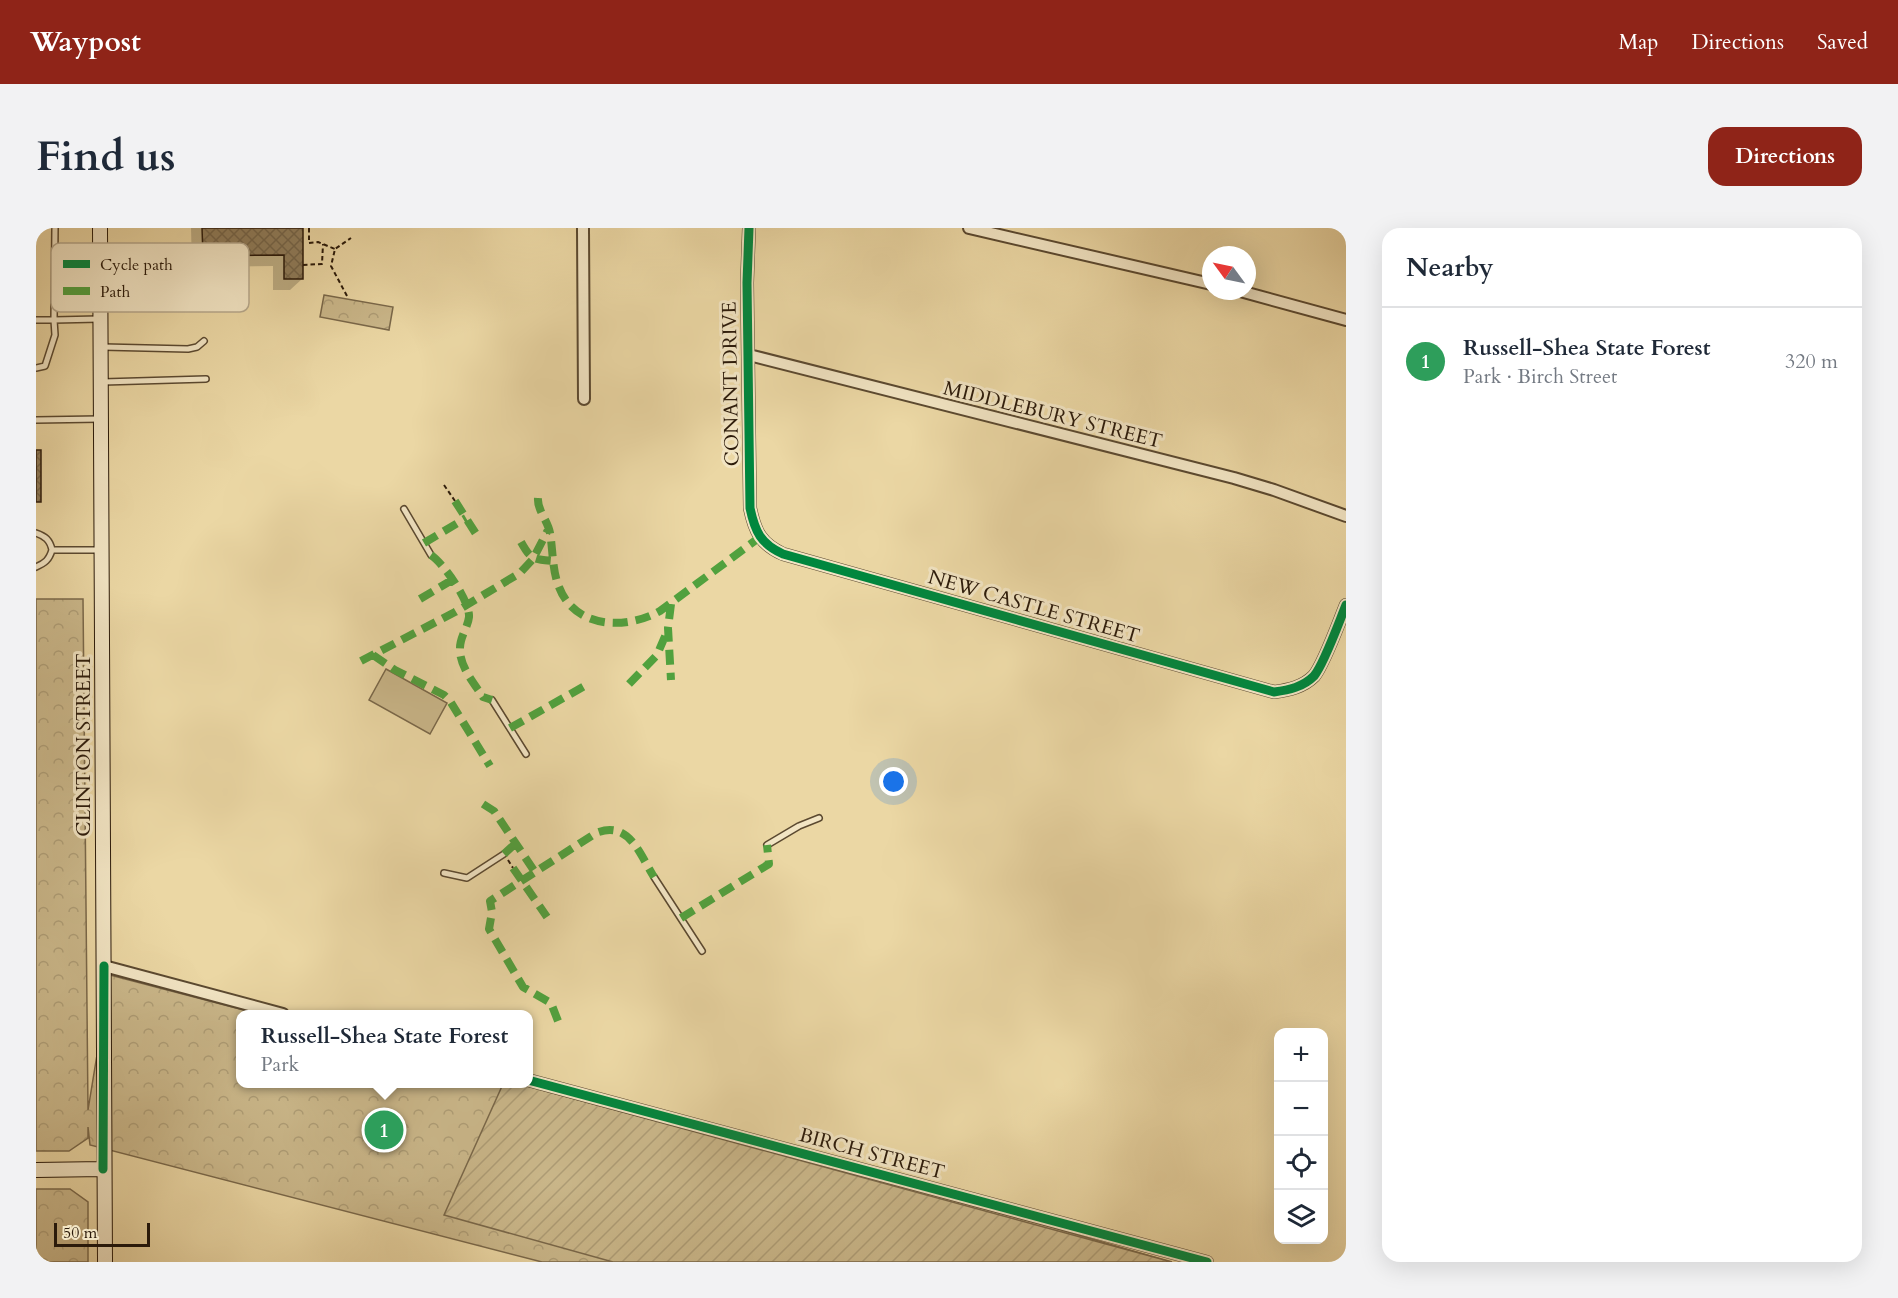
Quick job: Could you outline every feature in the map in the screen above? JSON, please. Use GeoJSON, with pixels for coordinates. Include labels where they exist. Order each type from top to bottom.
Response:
{"type":"FeatureCollection","features":[{"type":"Feature","properties":{"kind":"main road","name":"CLINTON STREET"},"geometry":{"type":"LineString","coordinates":[[100,228],[100,243]]}},
{"type":"Feature","properties":{"kind":"main road","name":"CLINTON STREET"},"geometry":{"type":"LineString","coordinates":[[101,312],[105,1262]]}},
{"type":"Feature","properties":{"kind":"main road"},"geometry":{"type":"LineString","coordinates":[[36,1170],[103,1168]]}},
{"type":"Feature","properties":{"kind":"street"},"geometry":{"type":"LineString","coordinates":[[583,228],[584,399]]}},
{"type":"Feature","properties":{"kind":"street","name":"CONANT DRIVE"},"geometry":{"type":"LineString","coordinates":[[749,228],[747,283],[750,508],[753,523],[760,537]]}},
{"type":"Feature","properties":{"kind":"street"},"geometry":{"type":"LineString","coordinates":[[969,228],[1202,282]]}},
{"type":"Feature","properties":{"kind":"street"},"geometry":{"type":"LineString","coordinates":[[1256,295],[1346,320]]}},
{"type":"Feature","properties":{"kind":"street","name":"MIDDLEBURY STREET"},"geometry":{"type":"LineString","coordinates":[[749,355],[1234,478],[1346,516]]}},
{"type":"Feature","properties":{"kind":"street","name":"NEW CASTLE STREET"},"geometry":{"type":"LineString","coordinates":[[760,537],[770,548],[783,554],[1274,692],[1290,690],[1304,684],[1315,674],[1346,606]]}},
{"type":"Feature","properties":{"kind":"street"},"geometry":{"type":"LineString","coordinates":[[104,966],[268,1010]]}},
{"type":"Feature","properties":{"kind":"street","name":"BIRCH STREET"},"geometry":{"type":"LineString","coordinates":[[533,1081],[1207,1262]]}},
{"type":"Feature","properties":{"kind":"lane"},"geometry":{"type":"LineString","coordinates":[[55,228],[55,243]]}},
{"type":"Feature","properties":{"kind":"lane"},"geometry":{"type":"LineString","coordinates":[[36,369],[45,366],[54,335],[54,312]]}},
{"type":"Feature","properties":{"kind":"lane"},"geometry":{"type":"LineString","coordinates":[[36,320],[101,319]]}},
{"type":"Feature","properties":{"kind":"lane"},"geometry":{"type":"LineString","coordinates":[[101,347],[188,350],[204,341]]}},
{"type":"Feature","properties":{"kind":"lane"},"geometry":{"type":"LineString","coordinates":[[101,382],[206,379]]}},
{"type":"Feature","properties":{"kind":"lane"},"geometry":{"type":"LineString","coordinates":[[36,420],[102,419]]}},
{"type":"Feature","properties":{"kind":"lane"},"geometry":{"type":"LineString","coordinates":[[404,509],[431,555]]}},
{"type":"Feature","properties":{"kind":"lane"},"geometry":{"type":"LineString","coordinates":[[36,533],[47,538],[52,550],[45,564],[36,567]]}},
{"type":"Feature","properties":{"kind":"lane"},"geometry":{"type":"LineString","coordinates":[[52,550],[102,550]]}},
{"type":"Feature","properties":{"kind":"lane"},"geometry":{"type":"LineString","coordinates":[[492,700],[526,754]]}},
{"type":"Feature","properties":{"kind":"lane"},"geometry":{"type":"LineString","coordinates":[[767,845],[799,826],[819,818]]}},
{"type":"Feature","properties":{"kind":"lane"},"geometry":{"type":"LineString","coordinates":[[444,873],[467,878],[504,854]]}},
{"type":"Feature","properties":{"kind":"lane"},"geometry":{"type":"LineString","coordinates":[[654,877],[702,951]]}},
{"type":"Feature","properties":{"kind":"path"},"geometry":{"type":"LineString","coordinates":[[309,228],[309,243],[323,244],[335,249],[351,238]]}},
{"type":"Feature","properties":{"kind":"path"},"geometry":{"type":"LineString","coordinates":[[303,265],[322,264],[323,244]]}},
{"type":"Feature","properties":{"kind":"path"},"geometry":{"type":"LineString","coordinates":[[335,249],[331,266],[347,296]]}},
{"type":"Feature","properties":{"kind":"path"},"geometry":{"type":"LineString","coordinates":[[444,484],[455,501]]}},
{"type":"Feature","properties":{"kind":"green space"},"geometry":{"type":"Polygon","coordinates":[[[324,295],[393,307],[389,330],[320,317],[324,295]]]}},
{"type":"Feature","properties":{"kind":"green space"},"geometry":{"type":"Polygon","coordinates":[[[36,599],[83,599],[88,1110],[110,975],[244,1010],[236,1010],[236,1088],[520,1088],[597,1110],[771,1152],[1047,1226],[1171,1262],[542,1262],[90,1145],[88,1127],[88,1138],[69,1151],[36,1151],[36,599]]]}},
{"type":"Feature","properties":{"kind":"green space"},"geometry":{"type":"Polygon","coordinates":[[[386,669],[447,703],[430,734],[369,700],[386,669]]]}},
{"type":"Feature","properties":{"kind":"green space"},"geometry":{"type":"Polygon","coordinates":[[[501,1088],[533,1088],[1172,1262],[613,1262],[444,1215],[501,1088]]]}},
{"type":"Feature","properties":{"kind":"green space"},"geometry":{"type":"Polygon","coordinates":[[[36,1189],[70,1189],[88,1202],[88,1262],[36,1262],[36,1189]]]}},
{"type":"Feature","properties":{"kind":"building"},"geometry":{"type":"Polygon","coordinates":[[[202,228],[303,228],[303,279],[284,279],[284,255],[249,255],[249,243],[203,243],[202,228]]]}},
{"type":"Feature","properties":{"kind":"building"},"geometry":{"type":"Polygon","coordinates":[[[36,450],[41,450],[41,502],[36,502],[36,450]]]}},
{"type":"Feature","properties":{"kind":"marked path"},"geometry":{"type":"LineString","coordinates":[[538,498],[539,507],[550,533],[559,587],[567,601],[577,611],[603,622],[632,621],[660,611],[760,537]]}},
{"type":"Feature","properties":{"kind":"marked path"},"geometry":{"type":"LineString","coordinates":[[455,501],[478,537]]}},
{"type":"Feature","properties":{"kind":"marked path"},"geometry":{"type":"LineString","coordinates":[[424,543],[466,518]]}},
{"type":"Feature","properties":{"kind":"marked path"},"geometry":{"type":"LineString","coordinates":[[361,661],[455,612],[520,573],[533,559],[549,528]]}},
{"type":"Feature","properties":{"kind":"marked path"},"geometry":{"type":"LineString","coordinates":[[521,542],[533,558],[554,561]]}},
{"type":"Feature","properties":{"kind":"marked path"},"geometry":{"type":"LineString","coordinates":[[431,555],[449,574],[465,602],[469,617],[460,644],[460,655],[468,674],[483,697],[492,700]]}},
{"type":"Feature","properties":{"kind":"marked path"},"geometry":{"type":"LineString","coordinates":[[420,599],[452,580]]}},
{"type":"Feature","properties":{"kind":"marked path"},"geometry":{"type":"LineString","coordinates":[[671,604],[668,628],[671,680]]}},
{"type":"Feature","properties":{"kind":"marked path"},"geometry":{"type":"LineString","coordinates":[[629,684],[657,655],[666,634]]}},
{"type":"Feature","properties":{"kind":"marked path"},"geometry":{"type":"LineString","coordinates":[[373,655],[395,670],[444,695],[490,766]]}},
{"type":"Feature","properties":{"kind":"marked path"},"geometry":{"type":"LineString","coordinates":[[510,728],[590,683]]}},
{"type":"Feature","properties":{"kind":"marked path"},"geometry":{"type":"LineString","coordinates":[[483,804],[494,811],[535,872]]}},
{"type":"Feature","properties":{"kind":"marked path"},"geometry":{"type":"LineString","coordinates":[[558,1021],[551,1003],[523,987],[489,929],[492,912],[490,901],[596,833],[607,830],[617,831],[632,841],[654,877]]}},
{"type":"Feature","properties":{"kind":"marked path"},"geometry":{"type":"LineString","coordinates":[[504,854],[516,843]]}},
{"type":"Feature","properties":{"kind":"marked path"},"geometry":{"type":"LineString","coordinates":[[681,918],[769,864],[767,845]]}},
{"type":"Feature","properties":{"kind":"marked path"},"geometry":{"type":"LineString","coordinates":[[513,868],[547,917]]}},
{"type":"Feature","properties":{"kind":"cycle path"},"geometry":{"type":"LineString","coordinates":[[749,228],[747,283],[750,508],[760,536],[775,550],[1274,692],[1296,687],[1314,676],[1327,653],[1346,605]]}},
{"type":"Feature","properties":{"kind":"cycle path"},"geometry":{"type":"LineString","coordinates":[[103,1169],[104,966]]}},
{"type":"Feature","properties":{"kind":"cycle path"},"geometry":{"type":"LineString","coordinates":[[533,1081],[1207,1262]]}},
{"type":"Feature","properties":{"kind":"place","name":"Russell-Shea State Forest"},"geometry":{"type":"Point","coordinates":[384,1130]}}]}
